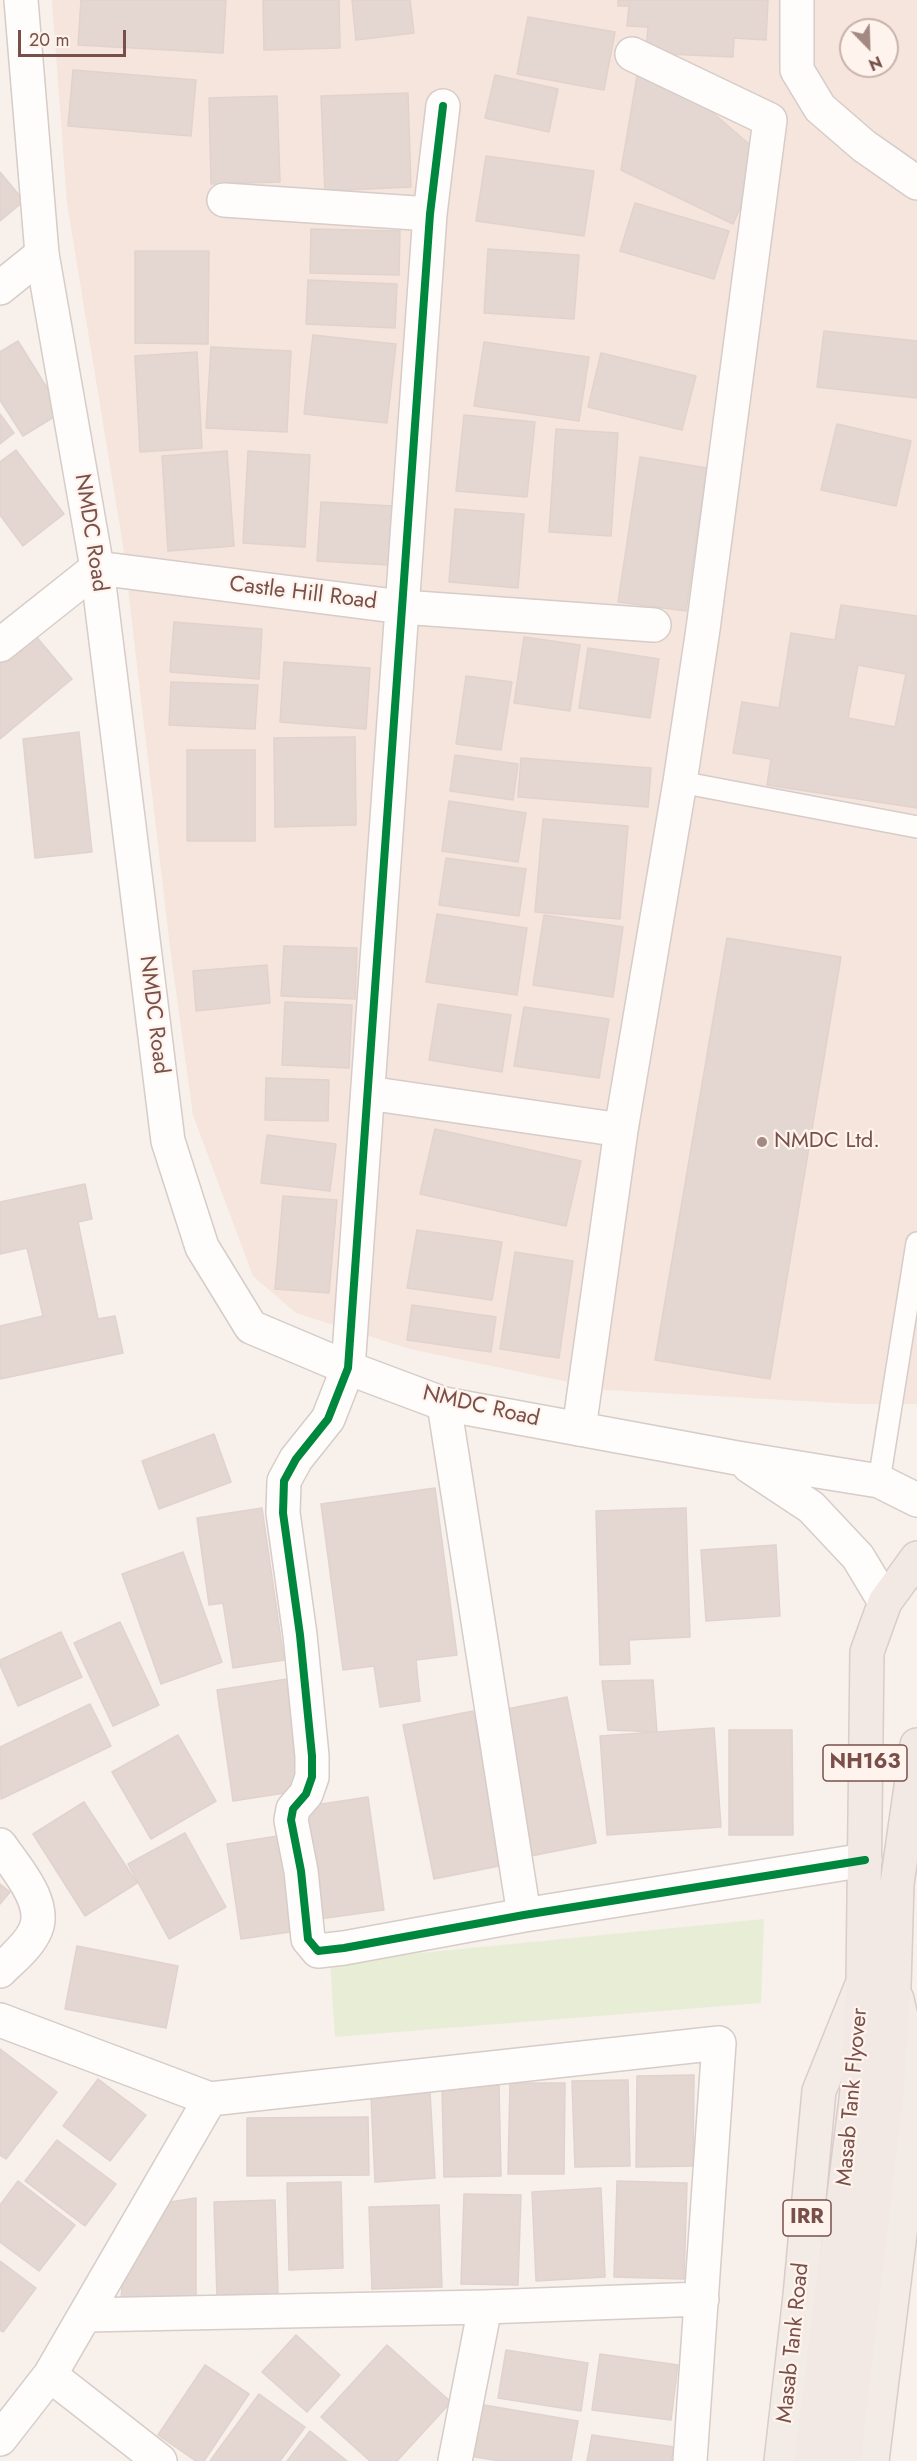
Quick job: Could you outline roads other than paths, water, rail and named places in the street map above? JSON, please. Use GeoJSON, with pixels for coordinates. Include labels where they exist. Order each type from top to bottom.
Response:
{"type":"FeatureCollection","features":[{"type":"Feature","properties":{"kind":"highway","name":"NH163"},"geometry":{"type":"LineString","coordinates":[[879,1984],[865,1860],[867,1652],[885,1602],[917,1558]]}},
{"type":"Feature","properties":{"kind":"highway","name":"NH163"},"geometry":{"type":"LineString","coordinates":[[879,1984],[897,1884],[917,1745]]}},
{"type":"Feature","properties":{"kind":"highway","name":"Masab Tank Flyover"},"geometry":{"type":"LineString","coordinates":[[844,2461],[894,2091],[879,1984]]}},
{"type":"Feature","properties":{"kind":"highway","name":"Masab Tank Flyover"},"geometry":{"type":"LineString","coordinates":[[811,2461],[894,2091]]}},
{"type":"Feature","properties":{"kind":"main road"},"geometry":{"type":"LineString","coordinates":[[872,2461],[894,2091],[879,1984]]}},
{"type":"Feature","properties":{"kind":"main road","name":"Masab Tank Road"},"geometry":{"type":"LineString","coordinates":[[781,2461],[800,2296],[819,2091],[879,1984]]}},
{"type":"Feature","properties":{"kind":"street","name":"NMDC Road"},"geometry":{"type":"LineString","coordinates":[[21,0],[42,254],[97,568],[168,1141],[202,1247],[251,1327],[348,1368],[444,1404],[737,1458],[879,1481],[917,1500]]}},
{"type":"Feature","properties":{"kind":"street"},"geometry":{"type":"LineString","coordinates":[[797,0],[797,70],[820,108],[864,146],[917,183]]}},
{"type":"Feature","properties":{"kind":"street"},"geometry":{"type":"LineString","coordinates":[[579,1429],[621,1130],[680,782],[703,629],[770,120],[632,54]]}},
{"type":"Feature","properties":{"kind":"street"},"geometry":{"type":"LineString","coordinates":[[443,106],[430,214],[348,1368],[328,1419],[296,1459],[284,1481],[283,1513],[300,1635],[312,1756],[312,1777],[306,1794],[292,1809],[291,1820],[301,1871],[309,1939],[318,1951],[344,1948],[524,1915],[865,1860]]}},
{"type":"Feature","properties":{"kind":"street"},"geometry":{"type":"LineString","coordinates":[[224,200],[430,214]]}},
{"type":"Feature","properties":{"kind":"street"},"geometry":{"type":"LineString","coordinates":[[0,288],[42,254]]}},
{"type":"Feature","properties":{"kind":"street"},"geometry":{"type":"LineString","coordinates":[[0,645],[97,568]]}},
{"type":"Feature","properties":{"kind":"street","name":"Castle Hill Road"},"geometry":{"type":"LineString","coordinates":[[97,568],[402,607],[654,625]]}},
{"type":"Feature","properties":{"kind":"street"},"geometry":{"type":"LineString","coordinates":[[368,1093],[621,1130]]}},
{"type":"Feature","properties":{"kind":"street"},"geometry":{"type":"LineString","coordinates":[[444,1404],[524,1915]]}},
{"type":"Feature","properties":{"kind":"street"},"geometry":{"type":"LineString","coordinates":[[737,1458],[811,1507],[858,1557],[885,1602]]}},
{"type":"Feature","properties":{"kind":"street"},"geometry":{"type":"LineString","coordinates":[[0,1845],[33,1892],[38,1914],[35,1932],[0,1971]]}},
{"type":"Feature","properties":{"kind":"street"},"geometry":{"type":"LineString","coordinates":[[0,2020],[210,2099],[719,2043],[690,2461]]}},
{"type":"Feature","properties":{"kind":"street"},"geometry":{"type":"LineString","coordinates":[[0,2439],[50,2375],[210,2099]]}},
{"type":"Feature","properties":{"kind":"street"},"geometry":{"type":"LineString","coordinates":[[85,2315],[485,2307],[702,2299]]}},
{"type":"Feature","properties":{"kind":"street"},"geometry":{"type":"LineString","coordinates":[[454,2461],[485,2307]]}},
{"type":"Feature","properties":{"kind":"street"},"geometry":{"type":"LineString","coordinates":[[50,2375],[160,2461]]}},
{"type":"Feature","properties":{"kind":"lane"},"geometry":{"type":"LineString","coordinates":[[680,782],[917,826]]}},
{"type":"Feature","properties":{"kind":"lane"},"geometry":{"type":"LineString","coordinates":[[879,1481],[917,1243]]}},
{"type":"Feature","properties":{"kind":"place","name":"NMDC Ltd."},"geometry":{"type":"Point","coordinates":[762,1142]}}]}
